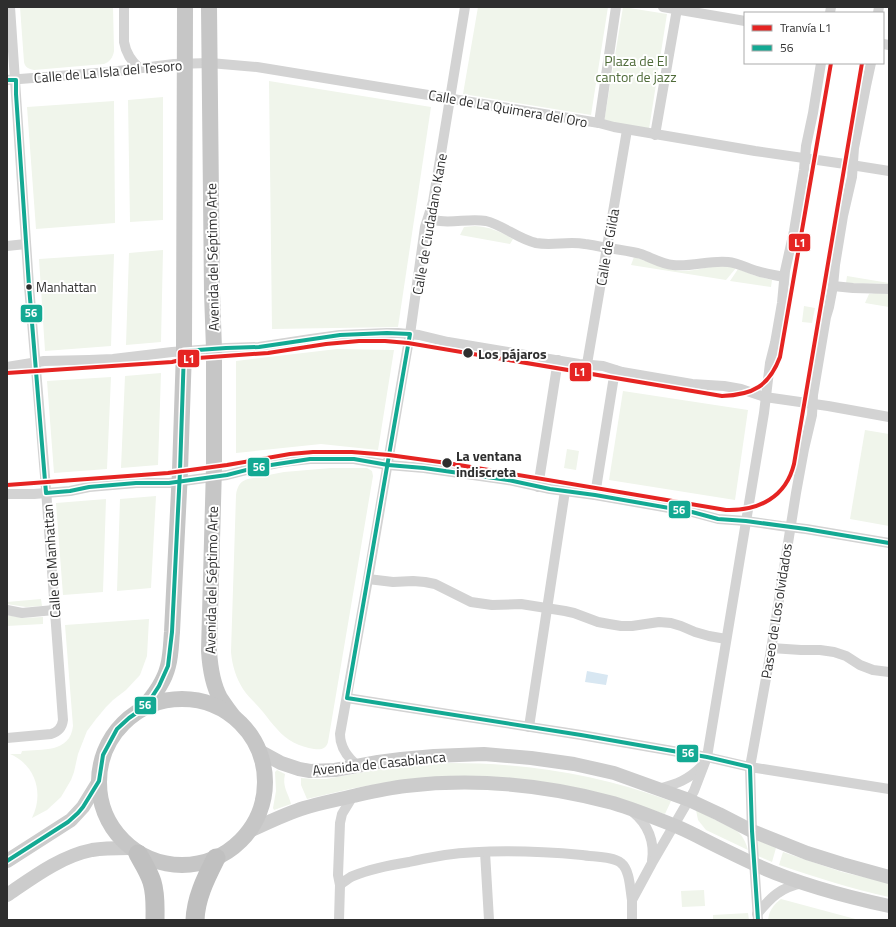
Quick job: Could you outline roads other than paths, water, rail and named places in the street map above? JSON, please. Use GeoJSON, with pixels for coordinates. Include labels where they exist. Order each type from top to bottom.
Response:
{"type":"FeatureCollection","features":[{"type":"Feature","properties":{"kind":"highway"},"geometry":{"type":"LineString","coordinates":[[133,851],[149,875],[154,889],[155,920]]}},
{"type":"Feature","properties":{"kind":"highway"},"geometry":{"type":"LineString","coordinates":[[194,920],[198,896],[216,858]]}},
{"type":"Feature","properties":{"kind":"main road","name":"Avenida del Séptimo Arte"},"geometry":{"type":"LineString","coordinates":[[142,709],[160,686],[168,666],[172,632],[180,482],[184,351],[185,7]]}},
{"type":"Feature","properties":{"kind":"main road","name":"Avenida del Séptimo Arte"},"geometry":{"type":"LineString","coordinates":[[209,7],[214,349],[214,477],[209,651],[212,675],[216,689],[232,716]]}},
{"type":"Feature","properties":{"kind":"main road"},"geometry":{"type":"LineString","coordinates":[[7,895],[58,863],[93,850],[133,851],[157,861],[183,864],[198,863],[216,858],[236,845],[248,831],[259,812],[264,798],[265,782],[264,770],[259,751],[253,740],[232,716],[225,711],[213,706],[186,700],[171,699],[142,709],[128,718],[117,730],[103,755],[99,791],[106,816],[116,834],[133,851]]}},
{"type":"Feature","properties":{"kind":"main road","name":"Avenida de Casablanca"},"geometry":{"type":"LineString","coordinates":[[259,751],[282,763],[295,768],[310,771],[335,770],[401,759],[484,754],[523,757],[574,764],[614,772],[688,800],[752,830],[808,853],[849,866],[889,876]]}},
{"type":"Feature","properties":{"kind":"main road"},"geometry":{"type":"LineString","coordinates":[[7,861],[71,820],[87,801],[99,781]]}},
{"type":"Feature","properties":{"kind":"main road","name":"Avenida de Casablanca"},"geometry":{"type":"LineString","coordinates":[[248,831],[305,807],[386,789],[407,786],[469,783],[507,785],[574,794],[630,809],[674,825],[754,864],[803,883],[856,899],[889,906]]}},
{"type":"Feature","properties":{"kind":"street","name":"Calle de Manhattan"},"geometry":{"type":"LineString","coordinates":[[7,738],[47,735],[54,733],[61,728],[63,720],[26,244],[16,94],[11,80],[10,7]]}},
{"type":"Feature","properties":{"kind":"street"},"geometry":{"type":"LineString","coordinates":[[124,7],[125,47],[129,57],[139,68]]}},
{"type":"Feature","properties":{"kind":"street","name":"Calle de Ciudadano Kane"},"geometry":{"type":"LineString","coordinates":[[358,766],[349,757],[343,746],[340,738],[341,727],[388,465],[410,334],[425,227],[433,202],[465,7]]}},
{"type":"Feature","properties":{"kind":"street"},"geometry":{"type":"LineString","coordinates":[[599,123],[616,7]]}},
{"type":"Feature","properties":{"kind":"street"},"geometry":{"type":"LineString","coordinates":[[663,7],[744,21]]}},
{"type":"Feature","properties":{"kind":"street"},"geometry":{"type":"LineString","coordinates":[[655,135],[677,9]]}},
{"type":"Feature","properties":{"kind":"street","name":"Calle de La Isla del Tesoro"},"geometry":{"type":"LineString","coordinates":[[11,80],[110,72],[185,63],[210,64]]}},
{"type":"Feature","properties":{"kind":"street","name":"Calle de La Quimera del Oro"},"geometry":{"type":"LineString","coordinates":[[210,64],[265,68],[599,123],[607,126],[655,135],[804,158]]}},
{"type":"Feature","properties":{"kind":"street"},"geometry":{"type":"LineString","coordinates":[[632,900],[694,791],[706,760],[764,413],[770,363],[782,303],[784,277],[794,231],[804,170],[804,158],[821,64]]}},
{"type":"Feature","properties":{"kind":"street","name":"Paseo de Los olvidados"},"geometry":{"type":"LineString","coordinates":[[758,917],[752,830],[750,767],[790,528],[804,449],[812,415],[813,395],[826,317],[833,286],[843,216],[852,177],[854,148],[871,64]]}},
{"type":"Feature","properties":{"kind":"street","name":"Calle de Gilda"},"geometry":{"type":"LineString","coordinates":[[587,364],[627,130]]}},
{"type":"Feature","properties":{"kind":"street"},"geometry":{"type":"LineString","coordinates":[[804,158],[889,171]]}},
{"type":"Feature","properties":{"kind":"street"},"geometry":{"type":"LineString","coordinates":[[429,217],[438,221],[447,222],[477,220],[486,221],[536,243],[583,243],[634,252],[673,265],[728,262],[756,271],[784,277]]}},
{"type":"Feature","properties":{"kind":"street"},"geometry":{"type":"LineString","coordinates":[[7,246],[26,244]]}},
{"type":"Feature","properties":{"kind":"street"},"geometry":{"type":"LineString","coordinates":[[833,286],[863,289],[889,289]]}},
{"type":"Feature","properties":{"kind":"street"},"geometry":{"type":"LineString","coordinates":[[7,366],[50,360],[101,360],[184,351],[259,347],[299,340],[340,336],[387,333],[410,334],[448,342],[603,366],[627,373],[692,384],[724,386],[766,397],[889,417]]}},
{"type":"Feature","properties":{"kind":"street"},"geometry":{"type":"LineString","coordinates":[[538,487],[558,360]]}},
{"type":"Feature","properties":{"kind":"street"},"geometry":{"type":"LineString","coordinates":[[595,495],[615,370]]}},
{"type":"Feature","properties":{"kind":"street"},"geometry":{"type":"LineString","coordinates":[[7,494],[46,493],[113,485],[180,482],[310,459],[354,459],[388,465],[432,469],[508,480],[538,487],[595,495],[718,518],[806,529],[889,543]]}},
{"type":"Feature","properties":{"kind":"street"},"geometry":{"type":"LineString","coordinates":[[529,727],[565,491]]}},
{"type":"Feature","properties":{"kind":"street"},"geometry":{"type":"LineString","coordinates":[[368,579],[393,582],[413,580],[425,582],[435,584],[460,598],[471,602],[492,605],[521,604],[547,608],[574,613],[598,622],[621,626],[659,622],[671,623],[695,632],[726,639]]}},
{"type":"Feature","properties":{"kind":"street"},"geometry":{"type":"LineString","coordinates":[[7,610],[22,613],[54,610]]}},
{"type":"Feature","properties":{"kind":"street"},"geometry":{"type":"LineString","coordinates":[[771,648],[834,652],[846,656],[860,665],[873,670],[889,672]]}},
{"type":"Feature","properties":{"kind":"street"},"geometry":{"type":"LineString","coordinates":[[347,698],[581,735],[706,760],[889,790]]}},
{"type":"Feature","properties":{"kind":"street"},"geometry":{"type":"LineString","coordinates":[[658,789],[670,786],[690,777],[706,760]]}},
{"type":"Feature","properties":{"kind":"street"},"geometry":{"type":"LineString","coordinates":[[339,920],[340,885],[338,875],[340,821],[342,814],[353,796]]}},
{"type":"Feature","properties":{"kind":"street"},"geometry":{"type":"LineString","coordinates":[[630,809],[642,820],[651,837],[653,849],[652,863]]}},
{"type":"Feature","properties":{"kind":"street"},"geometry":{"type":"LineString","coordinates":[[340,885],[352,877],[394,864],[446,855],[485,852],[554,852],[615,860],[620,862],[628,872],[632,900],[632,920]]}},
{"type":"Feature","properties":{"kind":"street"},"geometry":{"type":"LineString","coordinates":[[485,852],[489,920]]}},
{"type":"Feature","properties":{"kind":"street"},"geometry":{"type":"LineString","coordinates":[[758,917],[774,895],[784,889],[803,883]]}},
{"type":"Feature","properties":{"kind":"tram line","name":"L1"},"geometry":{"type":"LineString","coordinates":[[7,373],[172,362],[184,359],[268,353],[326,344],[359,341],[385,341],[408,343],[722,396],[743,394],[751,391],[765,382],[771,375],[780,357],[831,64]]}},
{"type":"Feature","properties":{"kind":"tram line","name":"L1"},"geometry":{"type":"LineString","coordinates":[[7,485],[168,473],[290,454],[313,452],[352,452],[389,455],[447,463],[726,510],[738,510],[760,505],[778,493],[785,485],[794,464],[862,64]]}},
{"type":"Feature","properties":{"kind":"place","name":"Manhattan"},"geometry":{"type":"Point","coordinates":[29,287]}},
{"type":"Feature","properties":{"kind":"place","name":"Los pájaros"},"geometry":{"type":"Point","coordinates":[468,353]}},
{"type":"Feature","properties":{"kind":"place","name":"La ventana indiscreta"},"geometry":{"type":"Point","coordinates":[447,463]}},
{"type":"Feature","properties":{"kind":"park label","name":"Plaza de El cantor de jazz"},"geometry":{"type":"Point","coordinates":[636,68]}}]}
